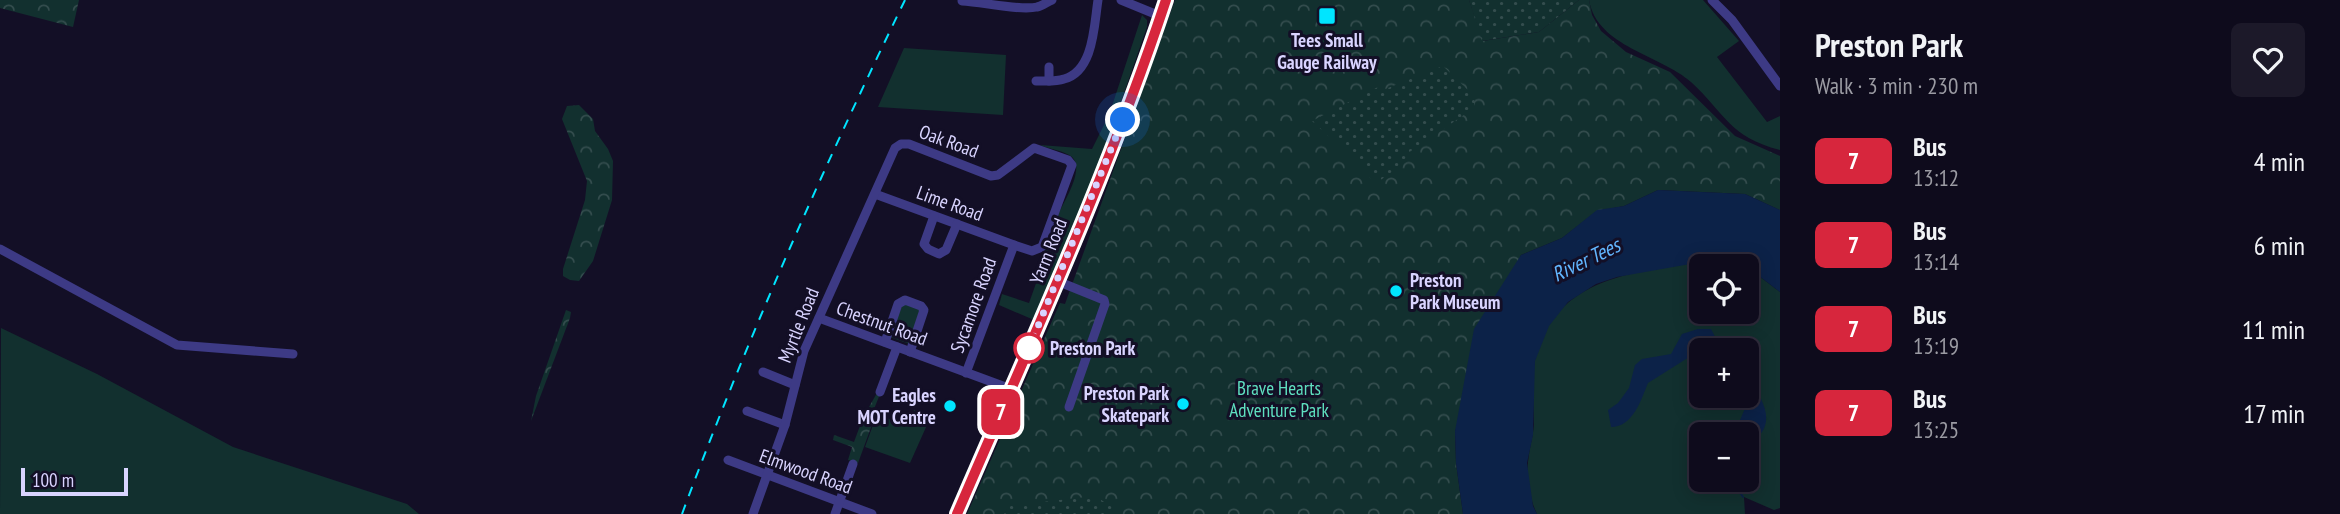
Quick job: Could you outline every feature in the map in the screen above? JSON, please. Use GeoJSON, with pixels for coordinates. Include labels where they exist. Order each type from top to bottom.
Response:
{"type":"FeatureCollection","features":[{"type":"Feature","properties":{"kind":"main road","name":"Yarm Road"},"geometry":{"type":"LineString","coordinates":[[957,514],[1123,120],[1166,0]]}},
{"type":"Feature","properties":{"kind":"street"},"geometry":{"type":"LineString","coordinates":[[962,1],[981,7],[1035,8],[1052,0]]}},
{"type":"Feature","properties":{"kind":"street"},"geometry":{"type":"LineString","coordinates":[[1036,82],[1066,79],[1080,70],[1088,53],[1098,0]]}},
{"type":"Feature","properties":{"kind":"street"},"geometry":{"type":"LineString","coordinates":[[1121,0],[1160,16]]}},
{"type":"Feature","properties":{"kind":"street"},"geometry":{"type":"LineString","coordinates":[[1712,0],[1732,20],[1780,86]]}},
{"type":"Feature","properties":{"kind":"street"},"geometry":{"type":"LineString","coordinates":[[1049,66],[1049,82]]}},
{"type":"Feature","properties":{"kind":"street","name":"Oak Road"},"geometry":{"type":"LineString","coordinates":[[874,194],[895,148],[901,144],[909,144],[991,176],[998,175],[1034,148],[1070,162]]}},
{"type":"Feature","properties":{"kind":"street","name":"Sycamore Road"},"geometry":{"type":"LineString","coordinates":[[966,373],[1014,245],[1032,251],[1042,247],[1072,169],[1070,162]]}},
{"type":"Feature","properties":{"kind":"street","name":"Lime Road"},"geometry":{"type":"LineString","coordinates":[[874,194],[1014,245]]}},
{"type":"Feature","properties":{"kind":"street","name":"Myrtle Road"},"geometry":{"type":"LineString","coordinates":[[753,514],[785,425],[800,364],[874,194]]}},
{"type":"Feature","properties":{"kind":"street"},"geometry":{"type":"LineString","coordinates":[[934,216],[924,244],[939,254],[946,250],[957,224]]}},
{"type":"Feature","properties":{"kind":"street"},"geometry":{"type":"LineString","coordinates":[[0,249],[177,345],[293,354]]}},
{"type":"Feature","properties":{"kind":"street"},"geometry":{"type":"LineString","coordinates":[[1057,281],[1104,300],[1105,304],[1069,407]]}},
{"type":"Feature","properties":{"kind":"street"},"geometry":{"type":"LineString","coordinates":[[885,342],[898,304],[903,300],[921,306],[924,310],[910,352]]}},
{"type":"Feature","properties":{"kind":"street","name":"Chestnut Road"},"geometry":{"type":"LineString","coordinates":[[819,318],[1011,389]]}},
{"type":"Feature","properties":{"kind":"street"},"geometry":{"type":"LineString","coordinates":[[880,392],[897,347]]}},
{"type":"Feature","properties":{"kind":"street"},"geometry":{"type":"LineString","coordinates":[[762,372],[794,384]]}},
{"type":"Feature","properties":{"kind":"street"},"geometry":{"type":"LineString","coordinates":[[747,411],[785,425]]}},
{"type":"Feature","properties":{"kind":"street","name":"Elmwood Road"},"geometry":{"type":"LineString","coordinates":[[728,460],[872,514]]}},
{"type":"Feature","properties":{"kind":"street"},"geometry":{"type":"LineString","coordinates":[[835,514],[853,464]]}},
{"type":"Feature","properties":{"kind":"green space"},"geometry":{"type":"Polygon","coordinates":[[[0,0],[79,0],[73,27],[0,8],[0,0]]]}},
{"type":"Feature","properties":{"kind":"green space","name":"Preston Park"},"geometry":{"type":"Polygon","coordinates":[[[1175,0],[1469,0],[1483,41],[1539,32],[1579,0],[1589,0],[1592,15],[1601,31],[1626,52],[1670,72],[1735,136],[1780,156],[1780,210],[1745,194],[1658,190],[1624,206],[1597,211],[1562,238],[1521,255],[1455,431],[1463,514],[1112,514],[1112,507],[1009,506],[1004,514],[967,514],[1060,303],[1065,304],[1175,0]]]}},
{"type":"Feature","properties":{"kind":"green space"},"geometry":{"type":"Polygon","coordinates":[[[1469,0],[1579,0],[1539,32],[1482,41],[1469,0]]]}},
{"type":"Feature","properties":{"kind":"green space"},"geometry":{"type":"Polygon","coordinates":[[[1589,0],[1703,0],[1739,41],[1717,57],[1767,122],[1780,116],[1780,150],[1763,145],[1738,131],[1691,82],[1604,29],[1594,16],[1589,0]]]}},
{"type":"Feature","properties":{"kind":"green space"},"geometry":{"type":"Polygon","coordinates":[[[1142,15],[1147,20],[1147,27],[1100,162],[1034,320],[999,305],[1002,294],[1029,303],[1045,258],[1043,249],[1049,244],[1076,170],[1072,157],[1040,145],[1092,149],[1109,115],[1142,15]]]}},
{"type":"Feature","properties":{"kind":"green space"},"geometry":{"type":"Polygon","coordinates":[[[904,48],[1006,55],[1003,115],[878,107],[904,48]]]}},
{"type":"Feature","properties":{"kind":"green space"},"geometry":{"type":"Polygon","coordinates":[[[1443,66],[1474,96],[1474,108],[1408,153],[1410,159],[1375,184],[1360,165],[1312,121],[1380,86],[1383,90],[1443,66]]]}},
{"type":"Feature","properties":{"kind":"green space"},"geometry":{"type":"Polygon","coordinates":[[[579,105],[593,119],[595,131],[613,161],[612,200],[593,261],[579,281],[563,276],[563,269],[585,200],[587,181],[562,119],[567,106],[579,105]]]}},
{"type":"Feature","properties":{"kind":"green space"},"geometry":{"type":"Polygon","coordinates":[[[1689,264],[1689,324],[1759,324],[1759,276],[1780,292],[1780,508],[1774,510],[1744,497],[1745,514],[1537,514],[1528,481],[1528,468],[1534,425],[1535,360],[1545,332],[1560,310],[1580,294],[1602,283],[1653,269],[1689,264]]]}},
{"type":"Feature","properties":{"kind":"green space"},"geometry":{"type":"Polygon","coordinates":[[[903,303],[920,309],[909,344],[890,337],[903,303]]]}},
{"type":"Feature","properties":{"kind":"green space"},"geometry":{"type":"Polygon","coordinates":[[[566,310],[571,312],[570,318],[531,421],[536,396],[566,310]]]}},
{"type":"Feature","properties":{"kind":"green space"},"geometry":{"type":"Polygon","coordinates":[[[1,328],[97,374],[233,447],[407,504],[419,514],[0,514],[1,328]]]}},
{"type":"Feature","properties":{"kind":"green space"},"geometry":{"type":"Polygon","coordinates":[[[877,393],[880,394],[874,409],[877,411],[858,463],[848,460],[852,447],[833,440],[834,435],[854,442],[867,407],[877,393]]]}},
{"type":"Feature","properties":{"kind":"green space"},"geometry":{"type":"Polygon","coordinates":[[[914,410],[931,416],[910,463],[865,447],[877,414],[897,422],[899,417],[908,421],[914,410]]]}},
{"type":"Feature","properties":{"kind":"green space"},"geometry":{"type":"Polygon","coordinates":[[[1095,496],[1112,507],[1112,514],[1004,514],[1008,506],[1095,496]]]}},
{"type":"Feature","properties":{"kind":"water","name":"River Tees"},"geometry":{"type":"Polygon","coordinates":[[[1658,190],[1745,194],[1780,210],[1780,292],[1759,276],[1759,254],[1689,254],[1689,264],[1617,277],[1596,284],[1568,302],[1549,326],[1535,361],[1533,435],[1527,463],[1533,506],[1537,514],[1463,514],[1455,431],[1474,329],[1521,255],[1562,238],[1597,210],[1624,206],[1658,190]]]}},
{"type":"Feature","properties":{"kind":"water"},"geometry":{"type":"Polygon","coordinates":[[[1698,329],[1711,329],[1716,338],[1689,338],[1689,357],[1648,383],[1631,418],[1619,426],[1611,427],[1608,410],[1618,403],[1629,388],[1635,365],[1642,359],[1671,354],[1682,334],[1698,329]]]}},
{"type":"Feature","properties":{"kind":"water"},"geometry":{"type":"Polygon","coordinates":[[[1759,395],[1766,413],[1763,430],[1759,435],[1759,422],[1739,422],[1745,408],[1759,408],[1759,395]]]}},
{"type":"Feature","properties":{"kind":"waterway"},"geometry":{"type":"LineString","coordinates":[[1740,492],[1743,497]]}},
{"type":"Feature","properties":{"kind":"railway"},"geometry":{"type":"LineString","coordinates":[[682,514],[787,254],[905,0]]}},
{"type":"Feature","properties":{"kind":"bus line","name":"7"},"geometry":{"type":"LineString","coordinates":[[957,514],[1035,336],[1123,120],[1166,0]]}},
{"type":"Feature","properties":{"kind":"place","name":"Tees Small Gauge Railway"},"geometry":{"type":"Point","coordinates":[1327,16]}},
{"type":"Feature","properties":{"kind":"place","name":"Preston Park Museum"},"geometry":{"type":"Point","coordinates":[1396,291]}},
{"type":"Feature","properties":{"kind":"place","name":"Preston Park"},"geometry":{"type":"Point","coordinates":[1029,348]}},
{"type":"Feature","properties":{"kind":"place","name":"Preston Park Skatepark"},"geometry":{"type":"Point","coordinates":[1183,404]}},
{"type":"Feature","properties":{"kind":"place","name":"Eagles MOT Centre"},"geometry":{"type":"Point","coordinates":[950,406]}},
{"type":"Feature","properties":{"kind":"route"},"geometry":{"type":"LineString","coordinates":[[1029,348],[1123,120]]}},
{"type":"Feature","properties":{"kind":"park label","name":"Brave Hearts Adventure Park"},"geometry":{"type":"Point","coordinates":[1279,399]}}]}
